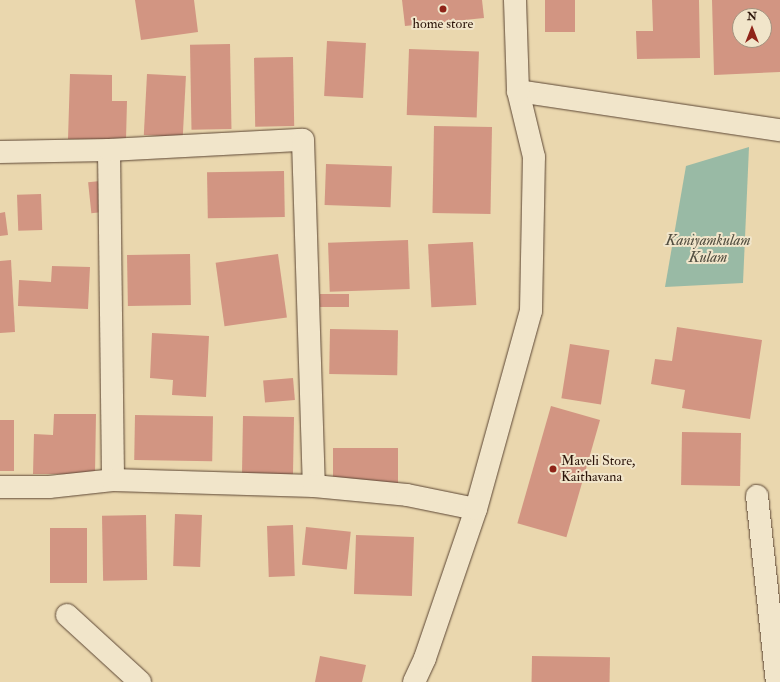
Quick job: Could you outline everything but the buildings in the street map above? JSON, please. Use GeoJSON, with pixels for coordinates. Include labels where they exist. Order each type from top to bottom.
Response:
{"type":"FeatureCollection","features":[{"type":"Feature","properties":{"kind":"street"},"geometry":{"type":"LineString","coordinates":[[414,682],[425,658],[476,509],[531,311],[534,157],[518,91],[514,0]]}},
{"type":"Feature","properties":{"kind":"street"},"geometry":{"type":"LineString","coordinates":[[518,91],[780,130]]}},
{"type":"Feature","properties":{"kind":"street"},"geometry":{"type":"LineString","coordinates":[[0,152],[109,150],[303,140],[314,486]]}},
{"type":"Feature","properties":{"kind":"street"},"geometry":{"type":"LineString","coordinates":[[109,150],[113,480]]}},
{"type":"Feature","properties":{"kind":"street"},"geometry":{"type":"LineString","coordinates":[[0,487],[49,487],[113,480],[314,486],[407,494],[476,509]]}},
{"type":"Feature","properties":{"kind":"street"},"geometry":{"type":"LineString","coordinates":[[757,496],[778,682]]}},
{"type":"Feature","properties":{"kind":"street"},"geometry":{"type":"LineString","coordinates":[[67,615],[140,682]]}},
{"type":"Feature","properties":{"kind":"water","name":"Kaniyamkulam Kulam"},"geometry":{"type":"Polygon","coordinates":[[[749,147],[743,283],[665,287],[686,166],[749,147]]]}},
{"type":"Feature","properties":{"kind":"place","name":"home store"},"geometry":{"type":"Point","coordinates":[443,9]}},
{"type":"Feature","properties":{"kind":"place","name":"Maveli Store, Kaithavana"},"geometry":{"type":"Point","coordinates":[553,469]}}]}
